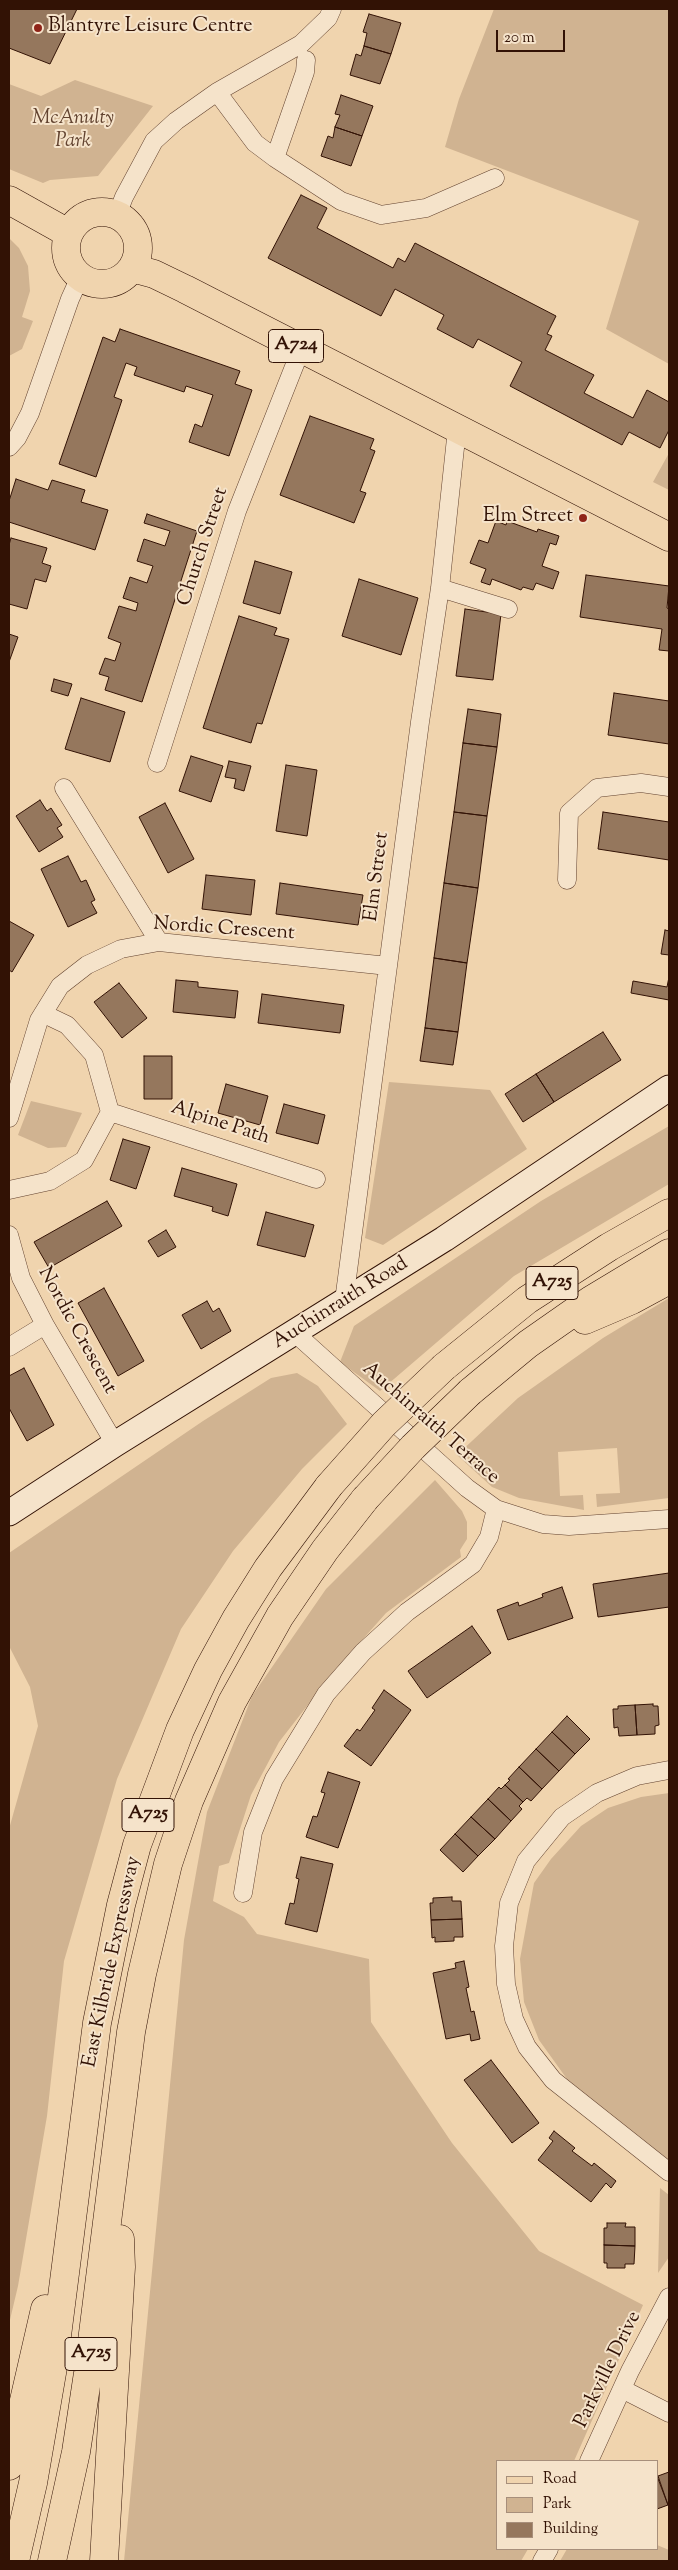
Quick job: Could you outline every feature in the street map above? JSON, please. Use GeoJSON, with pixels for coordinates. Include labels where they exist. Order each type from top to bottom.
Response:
{"type":"FeatureCollection","features":[{"type":"Feature","properties":{"kind":"main road"},"geometry":{"type":"LineString","coordinates":[[9,200],[68,233]]}},
{"type":"Feature","properties":{"kind":"main road"},"geometry":{"type":"LineString","coordinates":[[102,212],[117,215],[126,222],[136,236],[138,248],[132,268],[118,280],[110,283],[97,284],[80,277],[68,263],[65,251],[68,233],[74,224],[90,214],[102,212]]}},
{"type":"Feature","properties":{"kind":"main road","name":"A724"},"geometry":{"type":"LineString","coordinates":[[132,268],[154,274],[302,348],[669,537]]}},
{"type":"Feature","properties":{"kind":"main road","name":"East Kilbride Expressway"},"geometry":{"type":"LineString","coordinates":[[15,2561],[32,2483],[53,2366],[97,2023],[109,1960],[137,1845],[184,1721],[236,1620],[290,1535],[329,1486],[384,1424],[444,1367],[528,1300],[609,1247],[669,1213]]}},
{"type":"Feature","properties":{"kind":"main road","name":"East Kilbride Expressway"},"geometry":{"type":"LineString","coordinates":[[52,2561],[76,2452],[87,2382],[116,2145],[142,1974],[168,1864],[190,1802],[232,1702],[280,1616],[325,1550],[365,1498],[413,1447],[470,1392],[528,1344],[598,1295],[669,1253]]}},
{"type":"Feature","properties":{"kind":"main road","name":"A725"},"geometry":{"type":"LineString","coordinates":[[528,1344],[632,1300],[669,1280]]}},
{"type":"Feature","properties":{"kind":"main road","name":"A725"},"geometry":{"type":"LineString","coordinates":[[104,2561],[121,2267],[116,2145]]}},
{"type":"Feature","properties":{"kind":"main road","name":"A725"},"geometry":{"type":"LineString","coordinates":[[9,2466],[75,2185]]}},
{"type":"Feature","properties":{"kind":"street"},"geometry":{"type":"LineString","coordinates":[[117,215],[124,197],[154,141],[176,121],[217,92],[302,44],[328,18],[332,9]]}},
{"type":"Feature","properties":{"kind":"street"},"geometry":{"type":"LineString","coordinates":[[275,158],[305,72],[306,60]]}},
{"type":"Feature","properties":{"kind":"street"},"geometry":{"type":"LineString","coordinates":[[217,92],[255,143],[341,201],[381,215],[426,208],[495,178]]}},
{"type":"Feature","properties":{"kind":"street"},"geometry":{"type":"LineString","coordinates":[[9,447],[17,438],[30,413],[70,299],[80,277]]}},
{"type":"Feature","properties":{"kind":"street","name":"Church Street"},"geometry":{"type":"LineString","coordinates":[[157,763],[237,511],[302,348]]}},
{"type":"Feature","properties":{"kind":"street","name":"Elm Street"},"geometry":{"type":"LineString","coordinates":[[344,1301],[440,588],[457,429]]}},
{"type":"Feature","properties":{"kind":"street"},"geometry":{"type":"LineString","coordinates":[[440,588],[508,609]]}},
{"type":"Feature","properties":{"kind":"street"},"geometry":{"type":"LineString","coordinates":[[567,880],[569,813],[597,788],[641,783],[669,787]]}},
{"type":"Feature","properties":{"kind":"street"},"geometry":{"type":"LineString","coordinates":[[64,788],[159,942]]}},
{"type":"Feature","properties":{"kind":"street","name":"Nordic Crescent"},"geometry":{"type":"LineString","coordinates":[[9,1118],[39,1020],[60,986],[87,965],[121,949],[159,942],[388,966]]}},
{"type":"Feature","properties":{"kind":"street"},"geometry":{"type":"LineString","coordinates":[[9,1190],[50,1182],[84,1160],[110,1112],[94,1055],[67,1025],[44,1014]]}},
{"type":"Feature","properties":{"kind":"street","name":"Auchinraith Road"},"geometry":{"type":"LineString","coordinates":[[9,1513],[115,1444],[444,1239],[669,1088]]}},
{"type":"Feature","properties":{"kind":"street","name":"Alpine Path"},"geometry":{"type":"LineString","coordinates":[[110,1112],[316,1179]]}},
{"type":"Feature","properties":{"kind":"street","name":"Nordic Crescent"},"geometry":{"type":"LineString","coordinates":[[9,1235],[20,1278],[115,1444]]}},
{"type":"Feature","properties":{"kind":"street"},"geometry":{"type":"LineString","coordinates":[[9,1347],[45,1324]]}},
{"type":"Feature","properties":{"kind":"street","name":"Auchinraith Terrace"},"geometry":{"type":"LineString","coordinates":[[295,1333],[467,1488],[496,1509],[543,1524],[569,1526],[669,1519]]}},
{"type":"Feature","properties":{"kind":"street"},"geometry":{"type":"LineString","coordinates":[[243,1893],[253,1832],[274,1779],[326,1694],[363,1652],[407,1612],[473,1564],[489,1537],[496,1509]]}},
{"type":"Feature","properties":{"kind":"street"},"geometry":{"type":"LineString","coordinates":[[669,1770],[637,1776],[597,1793],[562,1817],[526,1861],[509,1903],[504,1946],[506,1984],[514,2019],[527,2047],[553,2080],[669,2172]]}},
{"type":"Feature","properties":{"kind":"street","name":"Parkville Drive"},"geometry":{"type":"LineString","coordinates":[[589,2460],[622,2389],[669,2297]]}},
{"type":"Feature","properties":{"kind":"street"},"geometry":{"type":"LineString","coordinates":[[622,2389],[669,2413]]}},
{"type":"Feature","properties":{"kind":"green space"},"geometry":{"type":"Polygon","coordinates":[[[494,9],[669,9],[669,364],[606,329],[639,221],[445,147],[459,99],[494,9]]]}},
{"type":"Feature","properties":{"kind":"green space","name":"McAnulty Park"},"geometry":{"type":"Polygon","coordinates":[[[75,80],[153,106],[98,176],[50,180],[43,183],[9,169],[9,84],[41,96],[75,80]]]}},
{"type":"Feature","properties":{"kind":"green space"},"geometry":{"type":"Polygon","coordinates":[[[9,238],[19,248],[28,266],[30,291],[22,317],[33,321],[22,349],[9,356],[9,238]]]}},
{"type":"Feature","properties":{"kind":"green space"},"geometry":{"type":"Polygon","coordinates":[[[669,453],[669,490],[653,482],[669,453]]]}},
{"type":"Feature","properties":{"kind":"green space"},"geometry":{"type":"Polygon","coordinates":[[[389,1082],[490,1090],[527,1149],[383,1245],[365,1238],[389,1082]]]}},
{"type":"Feature","properties":{"kind":"green space"},"geometry":{"type":"Polygon","coordinates":[[[31,1101],[82,1113],[66,1147],[48,1148],[18,1135],[31,1101]]]}},
{"type":"Feature","properties":{"kind":"green space"},"geometry":{"type":"Polygon","coordinates":[[[669,1126],[669,1184],[514,1276],[380,1391],[340,1362],[354,1326],[541,1201],[669,1126]]]}},
{"type":"Feature","properties":{"kind":"green space"},"geometry":{"type":"Polygon","coordinates":[[[669,1298],[669,1498],[597,1507],[596,1494],[620,1493],[617,1448],[558,1452],[560,1496],[583,1495],[584,1510],[519,1498],[492,1487],[457,1455],[518,1398],[603,1338],[669,1298]]]}},
{"type":"Feature","properties":{"kind":"green space"},"geometry":{"type":"Polygon","coordinates":[[[297,1373],[318,1386],[347,1424],[302,1469],[233,1551],[181,1629],[117,1779],[64,1961],[47,2116],[18,2286],[9,2324],[9,1829],[38,1726],[30,1687],[9,1646],[9,1553],[203,1421],[271,1378],[297,1373]]]}},
{"type":"Feature","properties":{"kind":"green space"},"geometry":{"type":"Polygon","coordinates":[[[435,1480],[462,1511],[467,1522],[467,1539],[460,1550],[461,1557],[386,1613],[332,1674],[279,1742],[251,1795],[229,1863],[219,1866],[213,1901],[244,1917],[257,1934],[369,1959],[371,2022],[452,2143],[539,2251],[643,2305],[574,2460],[496,2460],[496,2550],[527,2550],[521,2561],[124,2561],[184,1940],[207,1812],[252,1696],[326,1589],[435,1480]]]}},
{"type":"Feature","properties":{"kind":"green space"},"geometry":{"type":"Polygon","coordinates":[[[669,1793],[669,2160],[567,2079],[539,2040],[524,2002],[520,1959],[534,1883],[551,1859],[581,1826],[608,1808],[641,1797],[669,1793]]]}},
{"type":"Feature","properties":{"kind":"green space"},"geometry":{"type":"Polygon","coordinates":[[[660,2188],[669,2195],[669,2257],[658,2273],[660,2188]]]}},
{"type":"Feature","properties":{"kind":"green space"},"geometry":{"type":"Polygon","coordinates":[[[658,2545],[669,2550],[669,2561],[560,2561],[566,2550],[658,2550],[658,2545]]]}},
{"type":"Feature","properties":{"kind":"building","name":"Blantyre Leisure Centre"},"geometry":{"type":"Polygon","coordinates":[[[9,9],[77,9],[50,64],[9,48],[9,9]]]}},
{"type":"Feature","properties":{"kind":"building"},"geometry":{"type":"Polygon","coordinates":[[[369,14],[401,23],[391,54],[364,46],[367,33],[363,32],[369,14]]]}},
{"type":"Feature","properties":{"kind":"building"},"geometry":{"type":"Polygon","coordinates":[[[364,46],[391,54],[380,84],[350,75],[356,54],[361,56],[364,46]]]}},
{"type":"Feature","properties":{"kind":"building"},"geometry":{"type":"Polygon","coordinates":[[[341,95],[373,106],[362,136],[335,127],[340,115],[335,114],[341,95]]]}},
{"type":"Feature","properties":{"kind":"building"},"geometry":{"type":"Polygon","coordinates":[[[335,127],[362,136],[351,166],[321,156],[328,136],[333,138],[335,127]]]}},
{"type":"Feature","properties":{"kind":"building"},"geometry":{"type":"Polygon","coordinates":[[[301,195],[327,208],[317,228],[393,268],[398,258],[405,262],[415,243],[556,316],[547,334],[552,336],[545,350],[594,375],[584,393],[633,418],[647,390],[669,402],[669,430],[660,448],[629,432],[622,445],[510,386],[522,362],[478,339],[473,348],[437,329],[444,315],[395,289],[381,316],[268,258],[301,195]]]}},
{"type":"Feature","properties":{"kind":"building"},"geometry":{"type":"Polygon","coordinates":[[[120,329],[240,371],[235,384],[252,390],[229,456],[189,442],[195,424],[202,427],[213,395],[186,386],[184,392],[134,375],[137,367],[126,363],[114,397],[122,400],[96,477],[59,464],[103,337],[115,342],[120,329]]]}},
{"type":"Feature","properties":{"kind":"building"},"geometry":{"type":"Polygon","coordinates":[[[310,416],[374,439],[370,449],[375,451],[360,491],[366,493],[354,523],[280,495],[310,416]]]}},
{"type":"Feature","properties":{"kind":"building"},"geometry":{"type":"Polygon","coordinates":[[[16,479],[48,490],[52,480],[85,490],[81,502],[108,510],[95,550],[9,522],[9,501],[16,479]]]}},
{"type":"Feature","properties":{"kind":"building"},"geometry":{"type":"Polygon","coordinates":[[[147,514],[197,531],[142,702],[105,690],[109,677],[99,674],[105,658],[115,661],[121,643],[108,638],[119,606],[136,611],[138,603],[123,598],[130,577],[147,583],[153,566],[137,561],[144,539],[165,546],[170,531],[144,523],[147,514]]]}},
{"type":"Feature","properties":{"kind":"building"},"geometry":{"type":"Polygon","coordinates":[[[496,521],[506,525],[507,521],[537,532],[538,529],[559,536],[556,545],[550,543],[542,566],[559,572],[553,589],[536,583],[533,590],[523,587],[521,590],[492,579],[490,585],[481,582],[486,569],[470,563],[479,540],[488,543],[496,521]]]}},
{"type":"Feature","properties":{"kind":"building"},"geometry":{"type":"Polygon","coordinates":[[[11,538],[47,548],[42,563],[51,566],[46,582],[35,579],[27,609],[9,604],[9,545],[11,538]]]}},
{"type":"Feature","properties":{"kind":"building"},"geometry":{"type":"Polygon","coordinates":[[[255,561],[292,572],[280,614],[243,603],[255,561]]]}},
{"type":"Feature","properties":{"kind":"building"},"geometry":{"type":"Polygon","coordinates":[[[586,575],[669,586],[667,608],[669,609],[669,651],[659,650],[662,629],[580,617],[586,575]]]}},
{"type":"Feature","properties":{"kind":"building"},"geometry":{"type":"Polygon","coordinates":[[[359,579],[418,598],[401,655],[342,636],[359,579]]]}},
{"type":"Feature","properties":{"kind":"building"},"geometry":{"type":"Polygon","coordinates":[[[465,609],[501,614],[493,680],[456,676],[465,609]]]}},
{"type":"Feature","properties":{"kind":"building"},"geometry":{"type":"Polygon","coordinates":[[[239,616],[277,628],[274,635],[289,639],[262,724],[257,723],[251,743],[203,728],[239,616]]]}},
{"type":"Feature","properties":{"kind":"building"},"geometry":{"type":"Polygon","coordinates":[[[9,634],[18,637],[9,662],[9,634]]]}},
{"type":"Feature","properties":{"kind":"building"},"geometry":{"type":"Polygon","coordinates":[[[54,679],[72,684],[68,696],[51,691],[54,679]]]}},
{"type":"Feature","properties":{"kind":"building"},"geometry":{"type":"Polygon","coordinates":[[[614,693],[669,701],[669,744],[608,735],[614,693]]]}},
{"type":"Feature","properties":{"kind":"building"},"geometry":{"type":"Polygon","coordinates":[[[81,698],[125,712],[110,762],[65,749],[81,698]]]}},
{"type":"Feature","properties":{"kind":"building"},"geometry":{"type":"Polygon","coordinates":[[[468,709],[501,714],[497,747],[463,743],[468,709]]]}},
{"type":"Feature","properties":{"kind":"building"},"geometry":{"type":"Polygon","coordinates":[[[463,743],[497,747],[487,816],[454,812],[463,743]]]}},
{"type":"Feature","properties":{"kind":"building"},"geometry":{"type":"Polygon","coordinates":[[[191,756],[223,766],[211,802],[179,791],[191,756]]]}},
{"type":"Feature","properties":{"kind":"building"},"geometry":{"type":"Polygon","coordinates":[[[229,761],[251,766],[244,791],[234,788],[236,779],[225,777],[229,761]]]}},
{"type":"Feature","properties":{"kind":"building"},"geometry":{"type":"Polygon","coordinates":[[[286,765],[317,770],[307,836],[276,831],[286,765]]]}},
{"type":"Feature","properties":{"kind":"building"},"geometry":{"type":"Polygon","coordinates":[[[40,800],[47,811],[51,808],[62,825],[57,828],[63,837],[39,852],[16,816],[40,800]]]}},
{"type":"Feature","properties":{"kind":"building"},"geometry":{"type":"Polygon","coordinates":[[[165,803],[194,859],[168,873],[139,817],[165,803]]]}},
{"type":"Feature","properties":{"kind":"building"},"geometry":{"type":"Polygon","coordinates":[[[454,812],[487,816],[478,888],[444,883],[454,812]]]}},
{"type":"Feature","properties":{"kind":"building"},"geometry":{"type":"Polygon","coordinates":[[[603,812],[669,822],[669,860],[598,849],[603,812]]]}},
{"type":"Feature","properties":{"kind":"building"},"geometry":{"type":"Polygon","coordinates":[[[68,856],[81,882],[86,880],[95,900],[91,902],[97,913],[68,927],[41,869],[68,856]]]}},
{"type":"Feature","properties":{"kind":"building"},"geometry":{"type":"Polygon","coordinates":[[[206,875],[255,880],[251,915],[202,909],[206,875]]]}},
{"type":"Feature","properties":{"kind":"building"},"geometry":{"type":"Polygon","coordinates":[[[280,883],[363,895],[358,925],[276,914],[280,883]]]}},
{"type":"Feature","properties":{"kind":"building"},"geometry":{"type":"Polygon","coordinates":[[[444,883],[478,888],[467,963],[434,958],[444,883]]]}},
{"type":"Feature","properties":{"kind":"building"},"geometry":{"type":"Polygon","coordinates":[[[9,921],[34,935],[12,972],[9,970],[9,921]]]}},
{"type":"Feature","properties":{"kind":"building"},"geometry":{"type":"Polygon","coordinates":[[[665,930],[669,931],[669,955],[661,954],[665,930]]]}},
{"type":"Feature","properties":{"kind":"building"},"geometry":{"type":"Polygon","coordinates":[[[434,958],[467,963],[458,1032],[425,1028],[434,958]]]}},
{"type":"Feature","properties":{"kind":"building"},"geometry":{"type":"Polygon","coordinates":[[[669,977],[669,1000],[631,993],[633,981],[667,987],[669,977]]]}},
{"type":"Feature","properties":{"kind":"building"},"geometry":{"type":"Polygon","coordinates":[[[176,980],[198,982],[198,987],[238,991],[235,1018],[173,1012],[176,980]]]}},
{"type":"Feature","properties":{"kind":"building"},"geometry":{"type":"Polygon","coordinates":[[[119,983],[147,1018],[122,1038],[94,1002],[119,983]]]}},
{"type":"Feature","properties":{"kind":"building"},"geometry":{"type":"Polygon","coordinates":[[[262,994],[344,1005],[340,1033],[258,1023],[262,994]]]}},
{"type":"Feature","properties":{"kind":"building"},"geometry":{"type":"Polygon","coordinates":[[[425,1028],[458,1032],[453,1065],[420,1061],[425,1028]]]}},
{"type":"Feature","properties":{"kind":"building"},"geometry":{"type":"Polygon","coordinates":[[[603,1032],[621,1060],[554,1102],[536,1074],[603,1032]]]}},
{"type":"Feature","properties":{"kind":"building"},"geometry":{"type":"Polygon","coordinates":[[[144,1056],[172,1056],[172,1099],[144,1099],[144,1056]]]}},
{"type":"Feature","properties":{"kind":"building"},"geometry":{"type":"Polygon","coordinates":[[[536,1074],[554,1102],[523,1122],[505,1094],[536,1074]]]}},
{"type":"Feature","properties":{"kind":"building"},"geometry":{"type":"Polygon","coordinates":[[[226,1084],[268,1096],[260,1125],[218,1113],[226,1084]]]}},
{"type":"Feature","properties":{"kind":"building"},"geometry":{"type":"Polygon","coordinates":[[[284,1104],[325,1115],[318,1144],[276,1133],[284,1104]]]}},
{"type":"Feature","properties":{"kind":"building"},"geometry":{"type":"Polygon","coordinates":[[[123,1139],[150,1147],[136,1189],[110,1180],[123,1139]]]}},
{"type":"Feature","properties":{"kind":"building"},"geometry":{"type":"Polygon","coordinates":[[[182,1168],[237,1184],[228,1216],[212,1211],[213,1207],[174,1196],[182,1168]]]}},
{"type":"Feature","properties":{"kind":"building"},"geometry":{"type":"Polygon","coordinates":[[[107,1201],[122,1226],[49,1268],[34,1242],[107,1201]]]}},
{"type":"Feature","properties":{"kind":"building"},"geometry":{"type":"Polygon","coordinates":[[[266,1212],[314,1225],[305,1257],[257,1245],[266,1212]]]}},
{"type":"Feature","properties":{"kind":"building"},"geometry":{"type":"Polygon","coordinates":[[[166,1230],[176,1247],[158,1257],[148,1241],[166,1230]]]}},
{"type":"Feature","properties":{"kind":"building"},"geometry":{"type":"Polygon","coordinates":[[[104,1288],[144,1361],[118,1376],[78,1303],[104,1288]]]}},
{"type":"Feature","properties":{"kind":"building"},"geometry":{"type":"Polygon","coordinates":[[[207,1301],[213,1312],[219,1308],[231,1331],[201,1349],[182,1315],[207,1301]]]}},
{"type":"Feature","properties":{"kind":"building"},"geometry":{"type":"Polygon","coordinates":[[[24,1368],[54,1425],[27,1441],[9,1408],[9,1376],[24,1368]]]}},
{"type":"Feature","properties":{"kind":"building"},"geometry":{"type":"Polygon","coordinates":[[[669,1573],[669,1607],[598,1617],[593,1584],[669,1573]]]}},
{"type":"Feature","properties":{"kind":"building"},"geometry":{"type":"Polygon","coordinates":[[[562,1587],[573,1618],[508,1640],[497,1610],[518,1602],[519,1606],[543,1597],[542,1594],[562,1587]]]}},
{"type":"Feature","properties":{"kind":"building"},"geometry":{"type":"Polygon","coordinates":[[[472,1626],[491,1653],[427,1698],[408,1671],[472,1626]]]}},
{"type":"Feature","properties":{"kind":"building"},"geometry":{"type":"Polygon","coordinates":[[[384,1690],[411,1710],[371,1766],[344,1746],[357,1729],[360,1731],[375,1710],[372,1708],[384,1690]]]}},
{"type":"Feature","properties":{"kind":"building"},"geometry":{"type":"Polygon","coordinates":[[[653,1704],[653,1706],[658,1706],[659,1725],[655,1726],[655,1734],[637,1735],[635,1705],[653,1704]]]}},
{"type":"Feature","properties":{"kind":"building"},"geometry":{"type":"Polygon","coordinates":[[[635,1705],[637,1735],[619,1736],[618,1727],[614,1728],[613,1709],[618,1709],[618,1706],[635,1705]]]}},
{"type":"Feature","properties":{"kind":"building"},"geometry":{"type":"Polygon","coordinates":[[[567,1716],[590,1739],[575,1754],[552,1732],[567,1716]]]}},
{"type":"Feature","properties":{"kind":"building"},"geometry":{"type":"Polygon","coordinates":[[[552,1732],[575,1754],[559,1771],[536,1749],[552,1732]]]}},
{"type":"Feature","properties":{"kind":"building"},"geometry":{"type":"Polygon","coordinates":[[[536,1749],[559,1771],[542,1789],[519,1767],[536,1749]]]}},
{"type":"Feature","properties":{"kind":"building"},"geometry":{"type":"Polygon","coordinates":[[[519,1767],[542,1789],[531,1801],[527,1798],[523,1802],[505,1785],[519,1767]]]}},
{"type":"Feature","properties":{"kind":"building"},"geometry":{"type":"Polygon","coordinates":[[[328,1772],[360,1782],[338,1848],[306,1837],[313,1816],[317,1817],[325,1793],[321,1792],[328,1772]]]}},
{"type":"Feature","properties":{"kind":"building"},"geometry":{"type":"Polygon","coordinates":[[[505,1785],[523,1802],[519,1806],[522,1809],[511,1821],[488,1799],[499,1787],[501,1789],[505,1785]]]}},
{"type":"Feature","properties":{"kind":"building"},"geometry":{"type":"Polygon","coordinates":[[[488,1799],[511,1821],[495,1839],[471,1817],[488,1799]]]}},
{"type":"Feature","properties":{"kind":"building"},"geometry":{"type":"Polygon","coordinates":[[[471,1817],[495,1839],[478,1856],[455,1834],[471,1817]]]}},
{"type":"Feature","properties":{"kind":"building"},"geometry":{"type":"Polygon","coordinates":[[[455,1834],[478,1856],[463,1872],[440,1850],[455,1834]]]}},
{"type":"Feature","properties":{"kind":"building"},"geometry":{"type":"Polygon","coordinates":[[[301,1857],[333,1864],[317,1932],[285,1924],[290,1903],[294,1904],[299,1879],[296,1878],[301,1857]]]}},
{"type":"Feature","properties":{"kind":"building"},"geometry":{"type":"Polygon","coordinates":[[[452,1897],[452,1901],[461,1901],[462,1919],[431,1920],[430,1903],[433,1903],[433,1898],[452,1897]]]}},
{"type":"Feature","properties":{"kind":"building"},"geometry":{"type":"Polygon","coordinates":[[[462,1919],[463,1937],[454,1937],[454,1941],[435,1942],[435,1937],[432,1938],[431,1920],[462,1919]]]}},
{"type":"Feature","properties":{"kind":"building"},"geometry":{"type":"Polygon","coordinates":[[[464,1961],[469,1987],[466,1988],[471,2012],[474,2011],[480,2039],[471,2041],[470,2034],[446,2039],[433,1973],[456,1968],[455,1963],[464,1961]]]}},
{"type":"Feature","properties":{"kind":"building"},"geometry":{"type":"Polygon","coordinates":[[[491,2060],[539,2123],[512,2143],[464,2080],[491,2060]]]}},
{"type":"Feature","properties":{"kind":"building"},"geometry":{"type":"Polygon","coordinates":[[[554,2131],[575,2148],[572,2151],[592,2166],[594,2163],[616,2181],[611,2188],[606,2183],[591,2202],[538,2160],[553,2141],[549,2138],[554,2131]]]}},
{"type":"Feature","properties":{"kind":"building"},"geometry":{"type":"Polygon","coordinates":[[[607,2223],[626,2223],[625,2227],[635,2227],[635,2246],[604,2245],[604,2228],[607,2228],[607,2223]]]}},
{"type":"Feature","properties":{"kind":"building"},"geometry":{"type":"Polygon","coordinates":[[[604,2245],[635,2246],[634,2264],[625,2264],[625,2268],[607,2268],[607,2263],[604,2263],[604,2245]]]}},
{"type":"Feature","properties":{"kind":"building"},"geometry":{"type":"Polygon","coordinates":[[[669,2472],[669,2505],[668,2505],[658,2476],[669,2472]]]}},
{"type":"Feature","properties":{"kind":"building"},"geometry":{"type":"Polygon","coordinates":[[[658,2479],[668,2505],[658,2509],[658,2479]]]}},
{"type":"Feature","properties":{"kind":"place","name":"Blantyre Leisure Centre"},"geometry":{"type":"Point","coordinates":[38,28]}},
{"type":"Feature","properties":{"kind":"place","name":"Elm Street"},"geometry":{"type":"Point","coordinates":[583,518]}}]}
